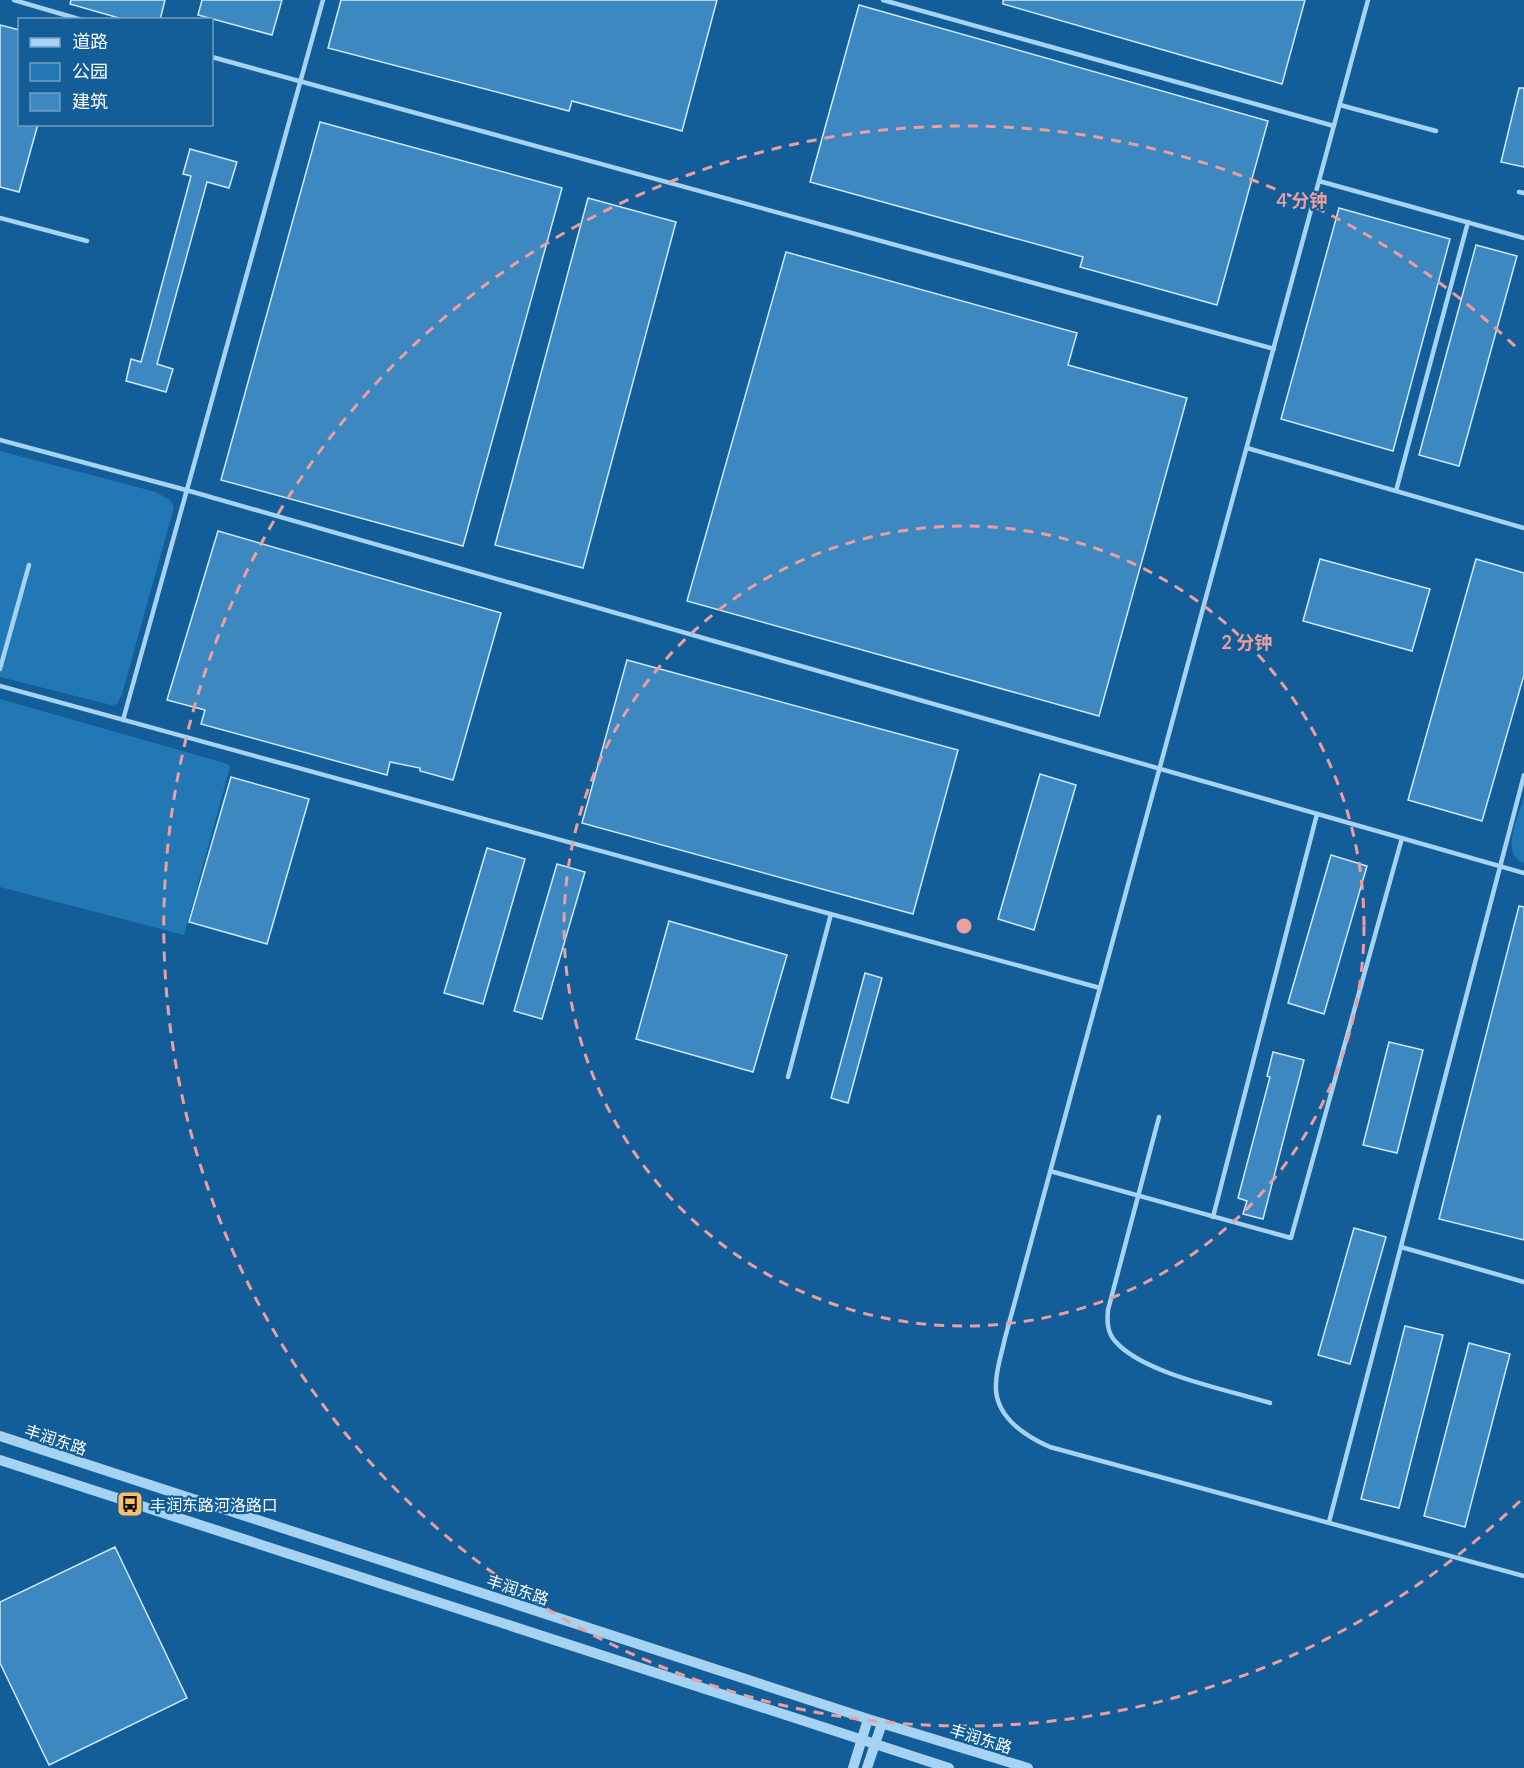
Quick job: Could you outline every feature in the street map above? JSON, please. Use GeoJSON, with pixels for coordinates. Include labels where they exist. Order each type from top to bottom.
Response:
{"type":"FeatureCollection","features":[{"type":"Feature","properties":{"kind":"street","name":"丰润东路"},"geometry":{"type":"LineString","coordinates":[[0,1436],[868,1719],[1028,1768]]}},
{"type":"Feature","properties":{"kind":"street"},"geometry":{"type":"LineString","coordinates":[[0,1460],[949,1768]]}},
{"type":"Feature","properties":{"kind":"street"},"geometry":{"type":"LineString","coordinates":[[853,1768],[868,1719]]}},
{"type":"Feature","properties":{"kind":"street"},"geometry":{"type":"LineString","coordinates":[[867,1768],[882,1723]]}},
{"type":"Feature","properties":{"kind":"lane"},"geometry":{"type":"LineString","coordinates":[[14,0],[75,18]]}},
{"type":"Feature","properties":{"kind":"lane"},"geometry":{"type":"LineString","coordinates":[[123,720],[322,0]]}},
{"type":"Feature","properties":{"kind":"lane"},"geometry":{"type":"LineString","coordinates":[[883,0],[1334,126]]}},
{"type":"Feature","properties":{"kind":"lane"},"geometry":{"type":"LineString","coordinates":[[1368,0],[1005,1338],[995,1385],[998,1399],[1013,1424],[1033,1440],[1050,1447],[1524,1576]]}},
{"type":"Feature","properties":{"kind":"lane"},"geometry":{"type":"LineString","coordinates":[[213,57],[1274,349]]}},
{"type":"Feature","properties":{"kind":"lane"},"geometry":{"type":"LineString","coordinates":[[1340,105],[1436,131]]}},
{"type":"Feature","properties":{"kind":"lane"},"geometry":{"type":"LineString","coordinates":[[1319,181],[1524,238]]}},
{"type":"Feature","properties":{"kind":"lane"},"geometry":{"type":"LineString","coordinates":[[0,218],[87,242]]}},
{"type":"Feature","properties":{"kind":"lane"},"geometry":{"type":"LineString","coordinates":[[1396,491],[1468,222]]}},
{"type":"Feature","properties":{"kind":"lane"},"geometry":{"type":"LineString","coordinates":[[0,440],[186,490],[1524,873]]}},
{"type":"Feature","properties":{"kind":"lane"},"geometry":{"type":"LineString","coordinates":[[1247,448],[1524,528]]}},
{"type":"Feature","properties":{"kind":"lane"},"geometry":{"type":"LineString","coordinates":[[0,669],[29,565]]}},
{"type":"Feature","properties":{"kind":"lane"},"geometry":{"type":"LineString","coordinates":[[0,686],[1100,988]]}},
{"type":"Feature","properties":{"kind":"lane"},"geometry":{"type":"LineString","coordinates":[[1329,1522],[1524,775]]}},
{"type":"Feature","properties":{"kind":"lane"},"geometry":{"type":"LineString","coordinates":[[1213,1216],[1317,814]]}},
{"type":"Feature","properties":{"kind":"lane"},"geometry":{"type":"LineString","coordinates":[[1050,1172],[1291,1238],[1402,838]]}},
{"type":"Feature","properties":{"kind":"lane"},"geometry":{"type":"LineString","coordinates":[[788,1077],[831,914]]}},
{"type":"Feature","properties":{"kind":"lane"},"geometry":{"type":"LineString","coordinates":[[1159,1117],[1108,1310],[1110,1334],[1123,1349],[1146,1363],[1270,1403]]}},
{"type":"Feature","properties":{"kind":"lane"},"geometry":{"type":"LineString","coordinates":[[1401,1247],[1524,1282]]}},
{"type":"Feature","properties":{"kind":"green space"},"geometry":{"type":"Polygon","coordinates":[[[0,451],[156,492],[171,501],[174,507],[122,694],[117,704],[111,705],[0,677],[0,451]]]}},
{"type":"Feature","properties":{"kind":"green space"},"geometry":{"type":"Polygon","coordinates":[[[0,699],[228,764],[230,767],[184,935],[0,887],[0,699]]]}},
{"type":"Feature","properties":{"kind":"green space"},"geometry":{"type":"Polygon","coordinates":[[[1524,797],[1524,863],[1517,858],[1512,843],[1515,823],[1524,797]]]}},
{"type":"Feature","properties":{"kind":"building"},"geometry":{"type":"Polygon","coordinates":[[[71,0],[165,0],[160,18],[119,18],[70,4],[71,0]]]}},
{"type":"Feature","properties":{"kind":"building"},"geometry":{"type":"Polygon","coordinates":[[[202,0],[282,0],[272,35],[198,15],[202,0]]]}},
{"type":"Feature","properties":{"kind":"building"},"geometry":{"type":"Polygon","coordinates":[[[341,0],[717,0],[682,131],[572,101],[569,111],[328,48],[341,0]]]}},
{"type":"Feature","properties":{"kind":"building"},"geometry":{"type":"Polygon","coordinates":[[[1003,0],[1305,0],[1282,84],[1003,4],[1003,0]]]}},
{"type":"Feature","properties":{"kind":"building"},"geometry":{"type":"Polygon","coordinates":[[[859,5],[1268,121],[1217,305],[1080,267],[1083,257],[810,182],[859,5]]]}},
{"type":"Feature","properties":{"kind":"building"},"geometry":{"type":"Polygon","coordinates":[[[0,25],[18,30],[18,126],[37,126],[19,192],[0,187],[0,25]]]}},
{"type":"Feature","properties":{"kind":"building"},"geometry":{"type":"Polygon","coordinates":[[[1519,88],[1524,88],[1524,167],[1501,162],[1519,88]]]}},
{"type":"Feature","properties":{"kind":"building"},"geometry":{"type":"Polygon","coordinates":[[[320,122],[562,188],[463,546],[221,480],[320,122]]]}},
{"type":"Feature","properties":{"kind":"building"},"geometry":{"type":"Polygon","coordinates":[[[190,149],[237,162],[229,188],[207,182],[157,364],[173,369],[166,392],[126,381],[131,359],[141,362],[191,176],[183,174],[190,149]]]}},
{"type":"Feature","properties":{"kind":"building"},"geometry":{"type":"Polygon","coordinates":[[[588,198],[676,222],[583,568],[495,545],[588,198]]]}},
{"type":"Feature","properties":{"kind":"building"},"geometry":{"type":"Polygon","coordinates":[[[1339,208],[1450,239],[1393,451],[1281,419],[1339,208]]]}},
{"type":"Feature","properties":{"kind":"building"},"geometry":{"type":"Polygon","coordinates":[[[1476,245],[1517,256],[1459,466],[1419,455],[1476,245]]]}},
{"type":"Feature","properties":{"kind":"building"},"geometry":{"type":"Polygon","coordinates":[[[786,252],[1077,333],[1068,365],[1187,398],[1099,716],[687,601],[786,252]]]}},
{"type":"Feature","properties":{"kind":"building"},"geometry":{"type":"Polygon","coordinates":[[[218,531],[501,613],[453,780],[420,771],[420,768],[390,762],[387,775],[201,724],[205,710],[167,700],[218,531]]]}},
{"type":"Feature","properties":{"kind":"building"},"geometry":{"type":"Polygon","coordinates":[[[1320,559],[1430,589],[1412,651],[1303,621],[1320,559]]]}},
{"type":"Feature","properties":{"kind":"building"},"geometry":{"type":"Polygon","coordinates":[[[1476,559],[1524,573],[1524,675],[1482,821],[1408,800],[1476,559]]]}},
{"type":"Feature","properties":{"kind":"building"},"geometry":{"type":"Polygon","coordinates":[[[627,660],[958,750],[913,914],[582,823],[627,660]]]}},
{"type":"Feature","properties":{"kind":"building"},"geometry":{"type":"Polygon","coordinates":[[[1040,774],[1076,785],[1034,930],[998,919],[1040,774]]]}},
{"type":"Feature","properties":{"kind":"building"},"geometry":{"type":"Polygon","coordinates":[[[231,777],[309,799],[267,944],[189,922],[231,777]]]}},
{"type":"Feature","properties":{"kind":"building"},"geometry":{"type":"Polygon","coordinates":[[[487,848],[525,859],[483,1004],[444,993],[487,848]]]}},
{"type":"Feature","properties":{"kind":"building"},"geometry":{"type":"Polygon","coordinates":[[[1331,855],[1367,866],[1324,1014],[1288,1003],[1331,855]]]}},
{"type":"Feature","properties":{"kind":"building"},"geometry":{"type":"Polygon","coordinates":[[[557,864],[585,872],[542,1019],[514,1011],[557,864]]]}},
{"type":"Feature","properties":{"kind":"building"},"geometry":{"type":"Polygon","coordinates":[[[1519,906],[1524,907],[1524,1240],[1439,1219],[1519,906]]]}},
{"type":"Feature","properties":{"kind":"building"},"geometry":{"type":"Polygon","coordinates":[[[669,921],[787,955],[753,1072],[636,1039],[669,921]]]}},
{"type":"Feature","properties":{"kind":"building"},"geometry":{"type":"Polygon","coordinates":[[[865,973],[882,978],[848,1103],[831,1098],[865,973]]]}},
{"type":"Feature","properties":{"kind":"building"},"geometry":{"type":"Polygon","coordinates":[[[1389,1042],[1423,1050],[1397,1153],[1363,1145],[1389,1042]]]}},
{"type":"Feature","properties":{"kind":"building"},"geometry":{"type":"Polygon","coordinates":[[[1273,1052],[1304,1060],[1263,1219],[1243,1214],[1247,1201],[1238,1198],[1270,1077],[1267,1076],[1273,1052]]]}},
{"type":"Feature","properties":{"kind":"building"},"geometry":{"type":"Polygon","coordinates":[[[1354,1228],[1386,1237],[1350,1364],[1318,1355],[1354,1228]]]}},
{"type":"Feature","properties":{"kind":"building"},"geometry":{"type":"Polygon","coordinates":[[[1405,1326],[1443,1335],[1399,1508],[1361,1499],[1405,1326]]]}},
{"type":"Feature","properties":{"kind":"building"},"geometry":{"type":"Polygon","coordinates":[[[1469,1343],[1510,1354],[1465,1527],[1424,1516],[1469,1343]]]}},
{"type":"Feature","properties":{"kind":"building"},"geometry":{"type":"Polygon","coordinates":[[[115,1547],[187,1698],[49,1765],[0,1663],[0,1602],[115,1547]]]}},
{"type":"Feature","properties":{"kind":"place","name":"丰润东路河洛路口"},"geometry":{"type":"Point","coordinates":[130,1504]}}]}
